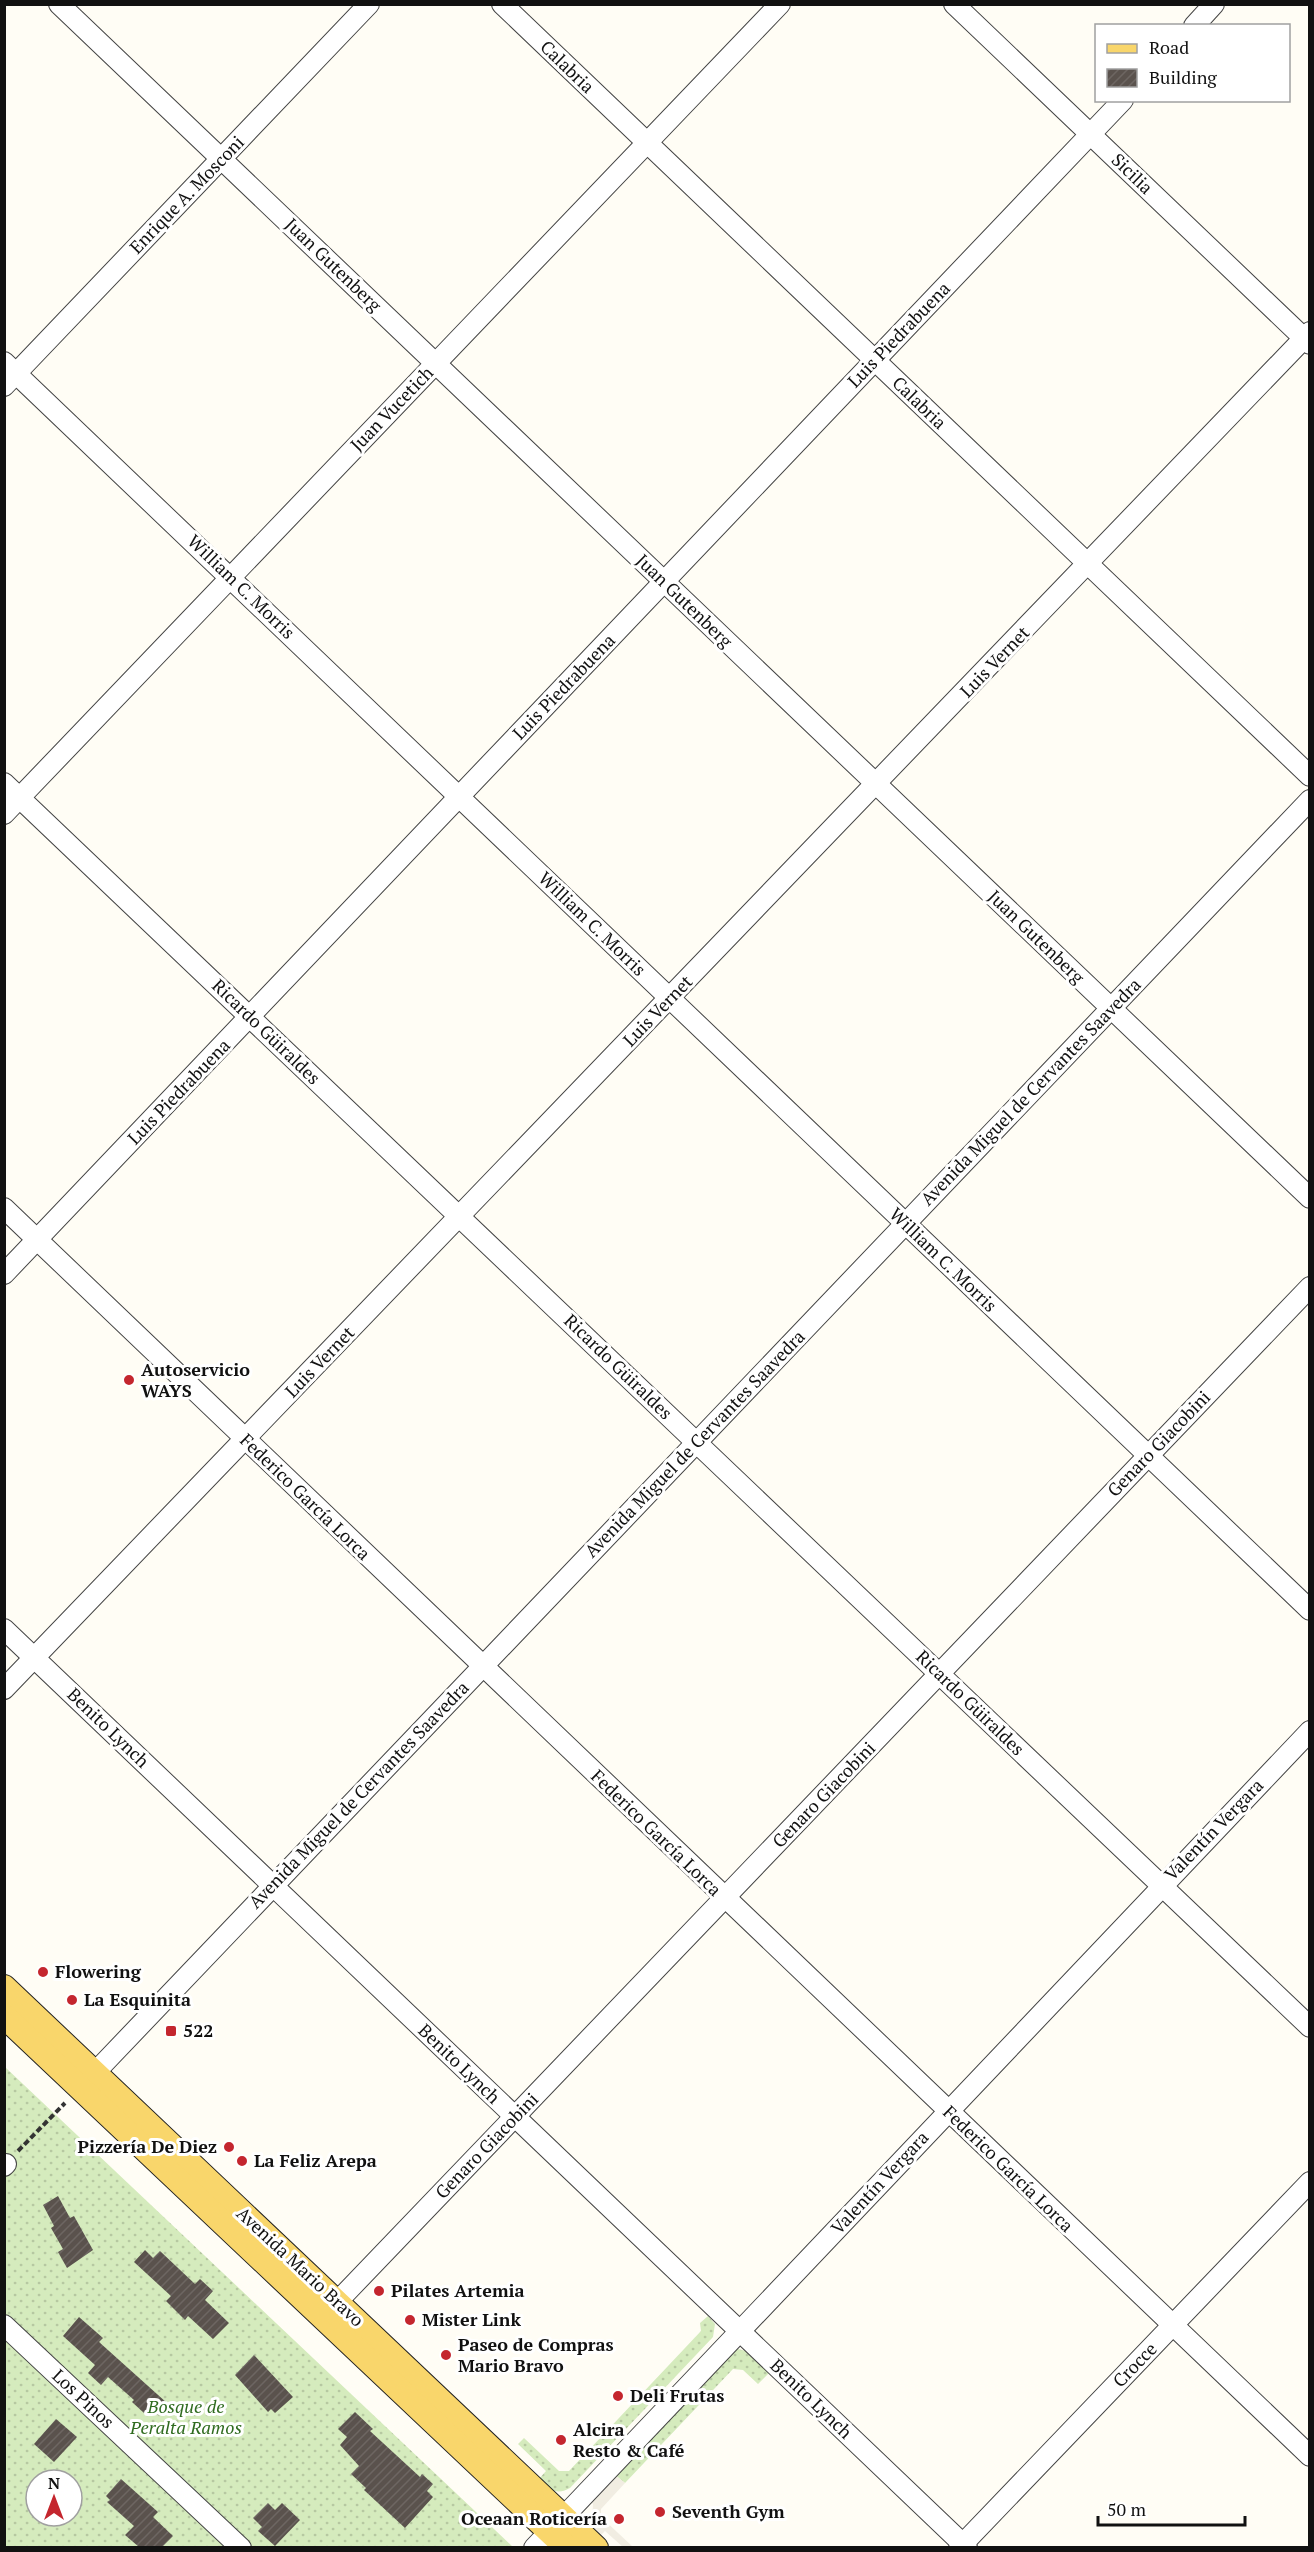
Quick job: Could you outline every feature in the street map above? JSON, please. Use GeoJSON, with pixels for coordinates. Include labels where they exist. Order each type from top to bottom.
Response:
{"type":"FeatureCollection","features":[{"type":"Feature","properties":{"kind":"main road","name":"Avenida Mario Bravo"},"geometry":{"type":"LineString","coordinates":[[4,1987],[88,2080],[553,2536],[596,2547]]}},
{"type":"Feature","properties":{"kind":"main road","name":"Avenida Mario Bravo"},"geometry":{"type":"LineString","coordinates":[[4,2016],[88,2080],[337,2302],[553,2536]]}},
{"type":"Feature","properties":{"kind":"street","name":"Juan Gutenberg"},"geometry":{"type":"LineString","coordinates":[[59,4],[1310,1198]]}},
{"type":"Feature","properties":{"kind":"street","name":"Enrique A. Mosconi"},"geometry":{"type":"LineString","coordinates":[[9,374],[221,159],[369,4]]}},
{"type":"Feature","properties":{"kind":"street","name":"Calabria"},"geometry":{"type":"LineString","coordinates":[[502,4],[1310,776]]}},
{"type":"Feature","properties":{"kind":"street","name":"Juan Vucetich"},"geometry":{"type":"LineString","coordinates":[[4,814],[780,4]]}},
{"type":"Feature","properties":{"kind":"street","name":"Sicilia"},"geometry":{"type":"LineString","coordinates":[[954,4],[1090,135],[1308,338]]}},
{"type":"Feature","properties":{"kind":"street"},"geometry":{"type":"LineString","coordinates":[[1196,24],[1214,4]]}},
{"type":"Feature","properties":{"kind":"street","name":"Luis Piedrabuena"},"geometry":{"type":"LineString","coordinates":[[4,1274],[1121,102]]}},
{"type":"Feature","properties":{"kind":"street","name":"Luis Vernet"},"geometry":{"type":"LineString","coordinates":[[4,1689],[1308,338]]}},
{"type":"Feature","properties":{"kind":"street","name":"William C. Morris"},"geometry":{"type":"LineString","coordinates":[[9,374],[231,578],[1310,1610]]}},
{"type":"Feature","properties":{"kind":"street","name":"Ricardo Güiraldes"},"geometry":{"type":"LineString","coordinates":[[4,783],[1310,2027]]}},
{"type":"Feature","properties":{"kind":"street","name":"Avenida Miguel de Cervantes Saavedra"},"geometry":{"type":"LineString","coordinates":[[88,2080],[1310,800]]}},
{"type":"Feature","properties":{"kind":"street","name":"Federico García Lorca"},"geometry":{"type":"LineString","coordinates":[[4,1208],[1310,2456]]}},
{"type":"Feature","properties":{"kind":"street","name":"Genaro Giacobini"},"geometry":{"type":"LineString","coordinates":[[337,2302],[1310,1287]]}},
{"type":"Feature","properties":{"kind":"street","name":"Benito Lynch"},"geometry":{"type":"LineString","coordinates":[[4,1629],[963,2546]]}},
{"type":"Feature","properties":{"kind":"street","name":"Valentín Vergara"},"geometry":{"type":"LineString","coordinates":[[553,2536],[740,2331],[1310,1731]]}},
{"type":"Feature","properties":{"kind":"street","name":"Crocce"},"geometry":{"type":"LineString","coordinates":[[963,2546],[1310,2182]]}},
{"type":"Feature","properties":{"kind":"street","name":"Los Pinos"},"geometry":{"type":"LineString","coordinates":[[4,2325],[241,2547]]}},
{"type":"Feature","properties":{"kind":"path"},"geometry":{"type":"LineString","coordinates":[[5,2165],[88,2080]]}},
{"type":"Feature","properties":{"kind":"green space","name":"Bosque de Peralta Ramos"},"geometry":{"type":"Polygon","coordinates":[[[5,2067],[513,2547],[5,2547],[5,2067]]]}},
{"type":"Feature","properties":{"kind":"green space"},"geometry":{"type":"Polygon","coordinates":[[[708,2316],[715,2324],[713,2337],[570,2488],[561,2491],[549,2489],[538,2480],[546,2471],[518,2444],[524,2438],[559,2471],[569,2471],[701,2331],[700,2323],[708,2316]]]}},
{"type":"Feature","properties":{"kind":"green space"},"geometry":{"type":"Polygon","coordinates":[[[733,2350],[746,2351],[769,2373],[758,2384],[743,2370],[733,2369],[625,2483],[615,2475],[733,2350]]]}},
{"type":"Feature","properties":{"kind":"shaded area"},"geometry":{"type":"Polygon","coordinates":[[[615,2475],[625,2483],[601,2509],[601,2517],[633,2547],[623,2547],[605,2531],[599,2537],[588,2526],[592,2522],[593,2504],[590,2501],[615,2475]]]}},
{"type":"Feature","properties":{"kind":"building"},"geometry":{"type":"Polygon","coordinates":[[[58,2196],[70,2218],[74,2216],[93,2250],[67,2268],[58,2252],[63,2249],[51,2228],[54,2226],[43,2205],[58,2196]]]}},
{"type":"Feature","properties":{"kind":"building"},"geometry":{"type":"Polygon","coordinates":[[[145,2250],[153,2258],[160,2251],[195,2284],[200,2279],[213,2291],[205,2300],[229,2323],[213,2339],[188,2316],[185,2320],[166,2301],[171,2296],[134,2262],[145,2250]]]}},
{"type":"Feature","properties":{"kind":"building"},"geometry":{"type":"Polygon","coordinates":[[[79,2317],[103,2338],[99,2342],[167,2403],[157,2415],[149,2408],[144,2413],[132,2402],[134,2400],[108,2377],[101,2385],[88,2373],[95,2365],[63,2336],[79,2317]]]}},
{"type":"Feature","properties":{"kind":"building"},"geometry":{"type":"Polygon","coordinates":[[[254,2355],[293,2397],[275,2413],[271,2409],[268,2412],[235,2375],[254,2355]]]}},
{"type":"Feature","properties":{"kind":"building"},"geometry":{"type":"Polygon","coordinates":[[[355,2412],[373,2429],[370,2431],[420,2477],[422,2474],[433,2484],[427,2491],[433,2497],[405,2528],[364,2490],[366,2488],[351,2474],[359,2466],[340,2445],[347,2437],[338,2429],[355,2412]]]}},
{"type":"Feature","properties":{"kind":"building"},"geometry":{"type":"Polygon","coordinates":[[[56,2419],[77,2437],[54,2462],[34,2444],[56,2419]]]}},
{"type":"Feature","properties":{"kind":"building"},"geometry":{"type":"Polygon","coordinates":[[[121,2479],[158,2512],[153,2517],[173,2536],[162,2547],[139,2547],[125,2535],[134,2526],[107,2502],[110,2500],[106,2496],[121,2479]]]}},
{"type":"Feature","properties":{"kind":"building"},"geometry":{"type":"Polygon","coordinates":[[[268,2503],[275,2510],[282,2503],[300,2520],[275,2546],[258,2531],[262,2527],[253,2518],[268,2503]]]}},
{"type":"Feature","properties":{"kind":"place","name":"Autoservicio WAYS"},"geometry":{"type":"Point","coordinates":[129,1380]}},
{"type":"Feature","properties":{"kind":"place","name":"Flowering"},"geometry":{"type":"Point","coordinates":[43,1972]}},
{"type":"Feature","properties":{"kind":"place","name":"La Esquinita"},"geometry":{"type":"Point","coordinates":[72,2000]}},
{"type":"Feature","properties":{"kind":"place","name":"522"},"geometry":{"type":"Point","coordinates":[171,2031]}},
{"type":"Feature","properties":{"kind":"place","name":"Pizzería De Diez"},"geometry":{"type":"Point","coordinates":[229,2147]}},
{"type":"Feature","properties":{"kind":"place","name":"La Feliz Arepa"},"geometry":{"type":"Point","coordinates":[242,2161]}},
{"type":"Feature","properties":{"kind":"place","name":"Pilates Artemia"},"geometry":{"type":"Point","coordinates":[379,2291]}},
{"type":"Feature","properties":{"kind":"place","name":"Mister Link"},"geometry":{"type":"Point","coordinates":[410,2320]}},
{"type":"Feature","properties":{"kind":"place","name":"Paseo de Compras Mario Bravo"},"geometry":{"type":"Point","coordinates":[446,2355]}},
{"type":"Feature","properties":{"kind":"place","name":"Deli Frutas"},"geometry":{"type":"Point","coordinates":[618,2396]}},
{"type":"Feature","properties":{"kind":"place","name":"Alcira Resto & Café"},"geometry":{"type":"Point","coordinates":[561,2440]}},
{"type":"Feature","properties":{"kind":"place","name":"Seventh Gym"},"geometry":{"type":"Point","coordinates":[660,2512]}},
{"type":"Feature","properties":{"kind":"place","name":"Oceaan Roticería"},"geometry":{"type":"Point","coordinates":[619,2519]}}]}
